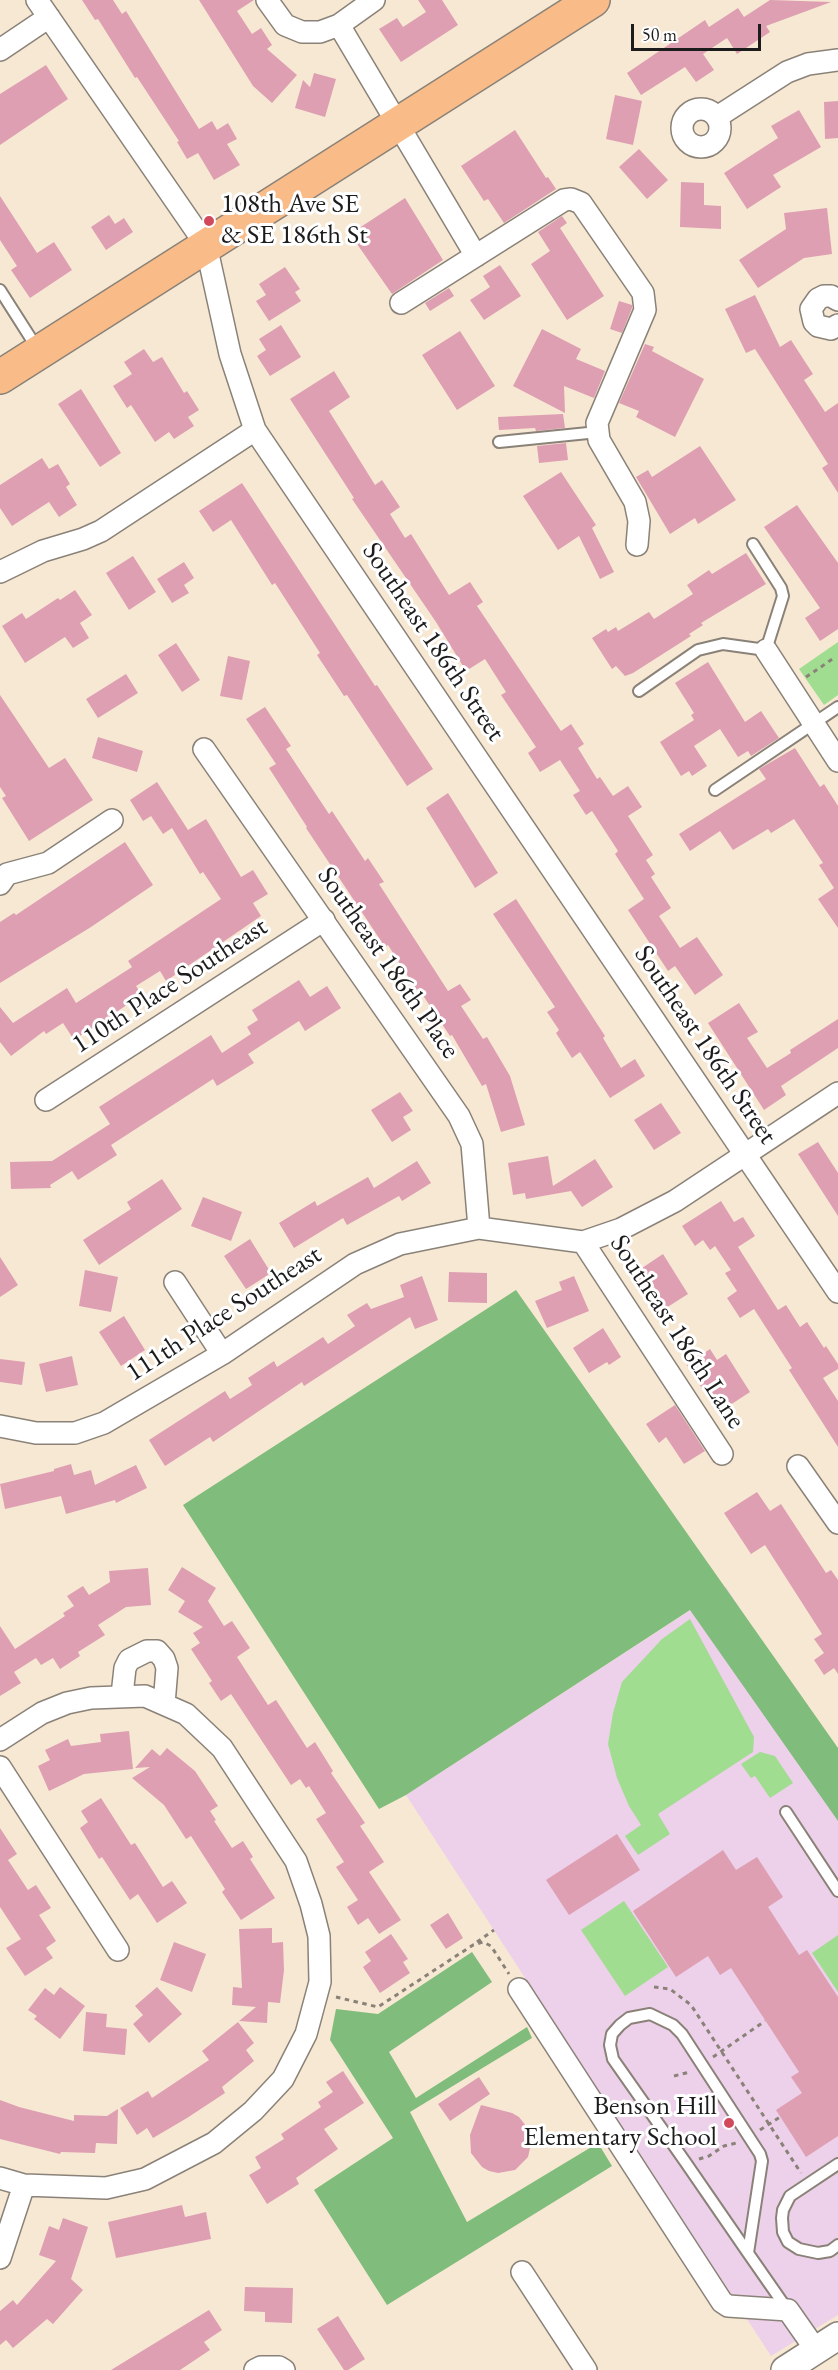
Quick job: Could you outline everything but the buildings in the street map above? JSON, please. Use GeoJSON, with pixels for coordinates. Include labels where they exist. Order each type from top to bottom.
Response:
{"type":"FeatureCollection","features":[{"type":"Feature","properties":{"kind":"main road"},"geometry":{"type":"LineString","coordinates":[[0,377],[593,0]]}},
{"type":"Feature","properties":{"kind":"street","name":"Southeast 186th Street"},"geometry":{"type":"LineString","coordinates":[[37,0],[206,245],[230,354],[255,430],[838,1292]]}},
{"type":"Feature","properties":{"kind":"street"},"geometry":{"type":"LineString","coordinates":[[267,0],[285,25],[303,32],[320,32],[339,25],[374,0]]}},
{"type":"Feature","properties":{"kind":"street"},"geometry":{"type":"LineString","coordinates":[[0,50],[49,17]]}},
{"type":"Feature","properties":{"kind":"street"},"geometry":{"type":"LineString","coordinates":[[339,25],[476,255]]}},
{"type":"Feature","properties":{"kind":"street"},"geometry":{"type":"LineString","coordinates":[[717,117],[787,72],[808,63],[838,60]]}},
{"type":"Feature","properties":{"kind":"street"},"geometry":{"type":"LineString","coordinates":[[401,303],[564,200],[571,199],[581,203],[643,293],[645,309],[597,423],[599,440],[635,502],[639,521],[637,545]]}},
{"type":"Feature","properties":{"kind":"street"},"geometry":{"type":"LineString","coordinates":[[838,300],[831,296],[824,296],[818,298],[811,309],[814,322],[818,327],[831,329],[838,326]]}},
{"type":"Feature","properties":{"kind":"street"},"geometry":{"type":"LineString","coordinates":[[0,573],[43,551],[101,531],[255,430]]}},
{"type":"Feature","properties":{"kind":"street"},"geometry":{"type":"LineString","coordinates":[[766,650],[838,761]]}},
{"type":"Feature","properties":{"kind":"street","name":"Southeast 186th Place"},"geometry":{"type":"LineString","coordinates":[[204,749],[459,1116],[472,1144],[478,1227]]}},
{"type":"Feature","properties":{"kind":"street"},"geometry":{"type":"LineString","coordinates":[[2,874],[48,863],[112,820]]}},
{"type":"Feature","properties":{"kind":"street","name":"110th Place Southeast"},"geometry":{"type":"LineString","coordinates":[[46,1100],[324,920]]}},
{"type":"Feature","properties":{"kind":"street"},"geometry":{"type":"LineString","coordinates":[[478,1227],[583,1242],[621,1229],[675,1201],[838,1093]]}},
{"type":"Feature","properties":{"kind":"street","name":"111th Place Southeast"},"geometry":{"type":"LineString","coordinates":[[0,1426],[36,1433],[75,1433],[104,1423],[222,1354],[355,1264],[400,1244],[478,1227]]}},
{"type":"Feature","properties":{"kind":"street","name":"Southeast 186th Lane"},"geometry":{"type":"LineString","coordinates":[[583,1242],[722,1454]]}},
{"type":"Feature","properties":{"kind":"street"},"geometry":{"type":"LineString","coordinates":[[175,1282],[222,1354]]}},
{"type":"Feature","properties":{"kind":"street"},"geometry":{"type":"LineString","coordinates":[[798,1466],[838,1523]]}},
{"type":"Feature","properties":{"kind":"street"},"geometry":{"type":"LineString","coordinates":[[122,1695],[125,1668],[129,1660],[147,1651],[157,1652],[164,1659],[167,1668],[154,1700]]}},
{"type":"Feature","properties":{"kind":"street"},"geometry":{"type":"LineString","coordinates":[[0,1740],[42,1713],[67,1703],[122,1695],[154,1700],[186,1714],[222,1748],[296,1861],[319,1936],[318,1988],[306,2034],[283,2079],[253,2111],[214,2143],[145,2179],[106,2188],[24,2185],[0,2178]]}},
{"type":"Feature","properties":{"kind":"street"},"geometry":{"type":"LineString","coordinates":[[0,1767],[118,1950]]}},
{"type":"Feature","properties":{"kind":"street"},"geometry":{"type":"LineString","coordinates":[[519,1989],[722,2302],[728,2306],[788,2310],[827,2343],[785,2370]]}},
{"type":"Feature","properties":{"kind":"street"},"geometry":{"type":"LineString","coordinates":[[0,2258],[24,2185]]}},
{"type":"Feature","properties":{"kind":"street"},"geometry":{"type":"LineString","coordinates":[[522,2272],[586,2370]]}},
{"type":"Feature","properties":{"kind":"street"},"geometry":{"type":"LineString","coordinates":[[255,2370],[261,2367],[281,2368]]}},
{"type":"Feature","properties":{"kind":"lane"},"geometry":{"type":"LineString","coordinates":[[0,290],[40,351]]}},
{"type":"Feature","properties":{"kind":"lane"},"geometry":{"type":"LineString","coordinates":[[499,441],[598,432]]}},
{"type":"Feature","properties":{"kind":"lane"},"geometry":{"type":"LineString","coordinates":[[639,691],[698,650],[723,644],[766,650],[783,596],[781,588],[753,544]]}},
{"type":"Feature","properties":{"kind":"lane"},"geometry":{"type":"LineString","coordinates":[[715,790],[838,707]]}},
{"type":"Feature","properties":{"kind":"lane"},"geometry":{"type":"LineString","coordinates":[[786,1812],[838,1891]]}},
{"type":"Feature","properties":{"kind":"lane"},"geometry":{"type":"LineString","coordinates":[[748,2253],[762,2161],[760,2154],[678,2030],[660,2017],[650,2014],[637,2015],[620,2025],[612,2034],[610,2045],[613,2059],[748,2253],[788,2310]]}},
{"type":"Feature","properties":{"kind":"lane"},"geometry":{"type":"LineString","coordinates":[[838,2164],[790,2196],[783,2210],[783,2232],[788,2242],[799,2250],[809,2253],[830,2251],[838,2245]]}},
{"type":"Feature","properties":{"kind":"path"},"geometry":{"type":"LineString","coordinates":[[790,688],[834,658]]}},
{"type":"Feature","properties":{"kind":"path"},"geometry":{"type":"LineString","coordinates":[[318,1988],[378,2007],[495,1930]]}},
{"type":"Feature","properties":{"kind":"path"},"geometry":{"type":"LineString","coordinates":[[473,1945],[483,1942],[492,1946],[519,1989]]}},
{"type":"Feature","properties":{"kind":"path"},"geometry":{"type":"LineString","coordinates":[[654,1987],[670,1989],[691,2005],[808,2184]]}},
{"type":"Feature","properties":{"kind":"path"},"geometry":{"type":"LineString","coordinates":[[674,2076],[691,2072],[765,2021]]}},
{"type":"Feature","properties":{"kind":"shaded area","name":"Benson Hill Elementary School"},"geometry":{"type":"Polygon","coordinates":[[[726,1587],[838,1760],[838,2315],[771,2356],[406,1795],[726,1587]]]}},
{"type":"Feature","properties":{"kind":"green space"},"geometry":{"type":"Polygon","coordinates":[[[838,642],[838,695],[824,705],[799,669],[838,642]]]}},
{"type":"Feature","properties":{"kind":"green space"},"geometry":{"type":"Polygon","coordinates":[[[516,1290],[838,1748],[838,1821],[690,1610],[406,1795],[379,1809],[183,1505],[516,1290]]]}},
{"type":"Feature","properties":{"kind":"green space"},"geometry":{"type":"Polygon","coordinates":[[[690,1619],[754,1737],[753,1752],[658,1814],[670,1834],[638,1855],[625,1836],[641,1825],[629,1806],[617,1778],[608,1744],[613,1713],[622,1682],[662,1639],[690,1619]]]}},
{"type":"Feature","properties":{"kind":"green space"},"geometry":{"type":"Polygon","coordinates":[[[760,1752],[775,1756],[793,1783],[770,1798],[755,1776],[751,1778],[741,1764],[760,1752]]]}},
{"type":"Feature","properties":{"kind":"green space"},"geometry":{"type":"Polygon","coordinates":[[[624,1901],[668,1967],[625,1996],[581,1930],[624,1901]]]}},
{"type":"Feature","properties":{"kind":"green space"},"geometry":{"type":"Polygon","coordinates":[[[838,1935],[838,1992],[812,1953],[838,1935]]]}},
{"type":"Feature","properties":{"kind":"green space"},"geometry":{"type":"Polygon","coordinates":[[[472,1952],[492,1982],[389,2052],[416,2098],[527,2027],[532,2038],[410,2112],[467,2222],[598,2143],[612,2166],[387,2305],[314,2190],[393,2138],[330,2040],[336,2009],[378,2014],[472,1952]]]}},
{"type":"Feature","properties":{"kind":"place","name":"108th Ave SE & SE 186th St"},"geometry":{"type":"Point","coordinates":[209,221]}},
{"type":"Feature","properties":{"kind":"place","name":"Benson Hill Elementary School"},"geometry":{"type":"Point","coordinates":[729,2123]}}]}
